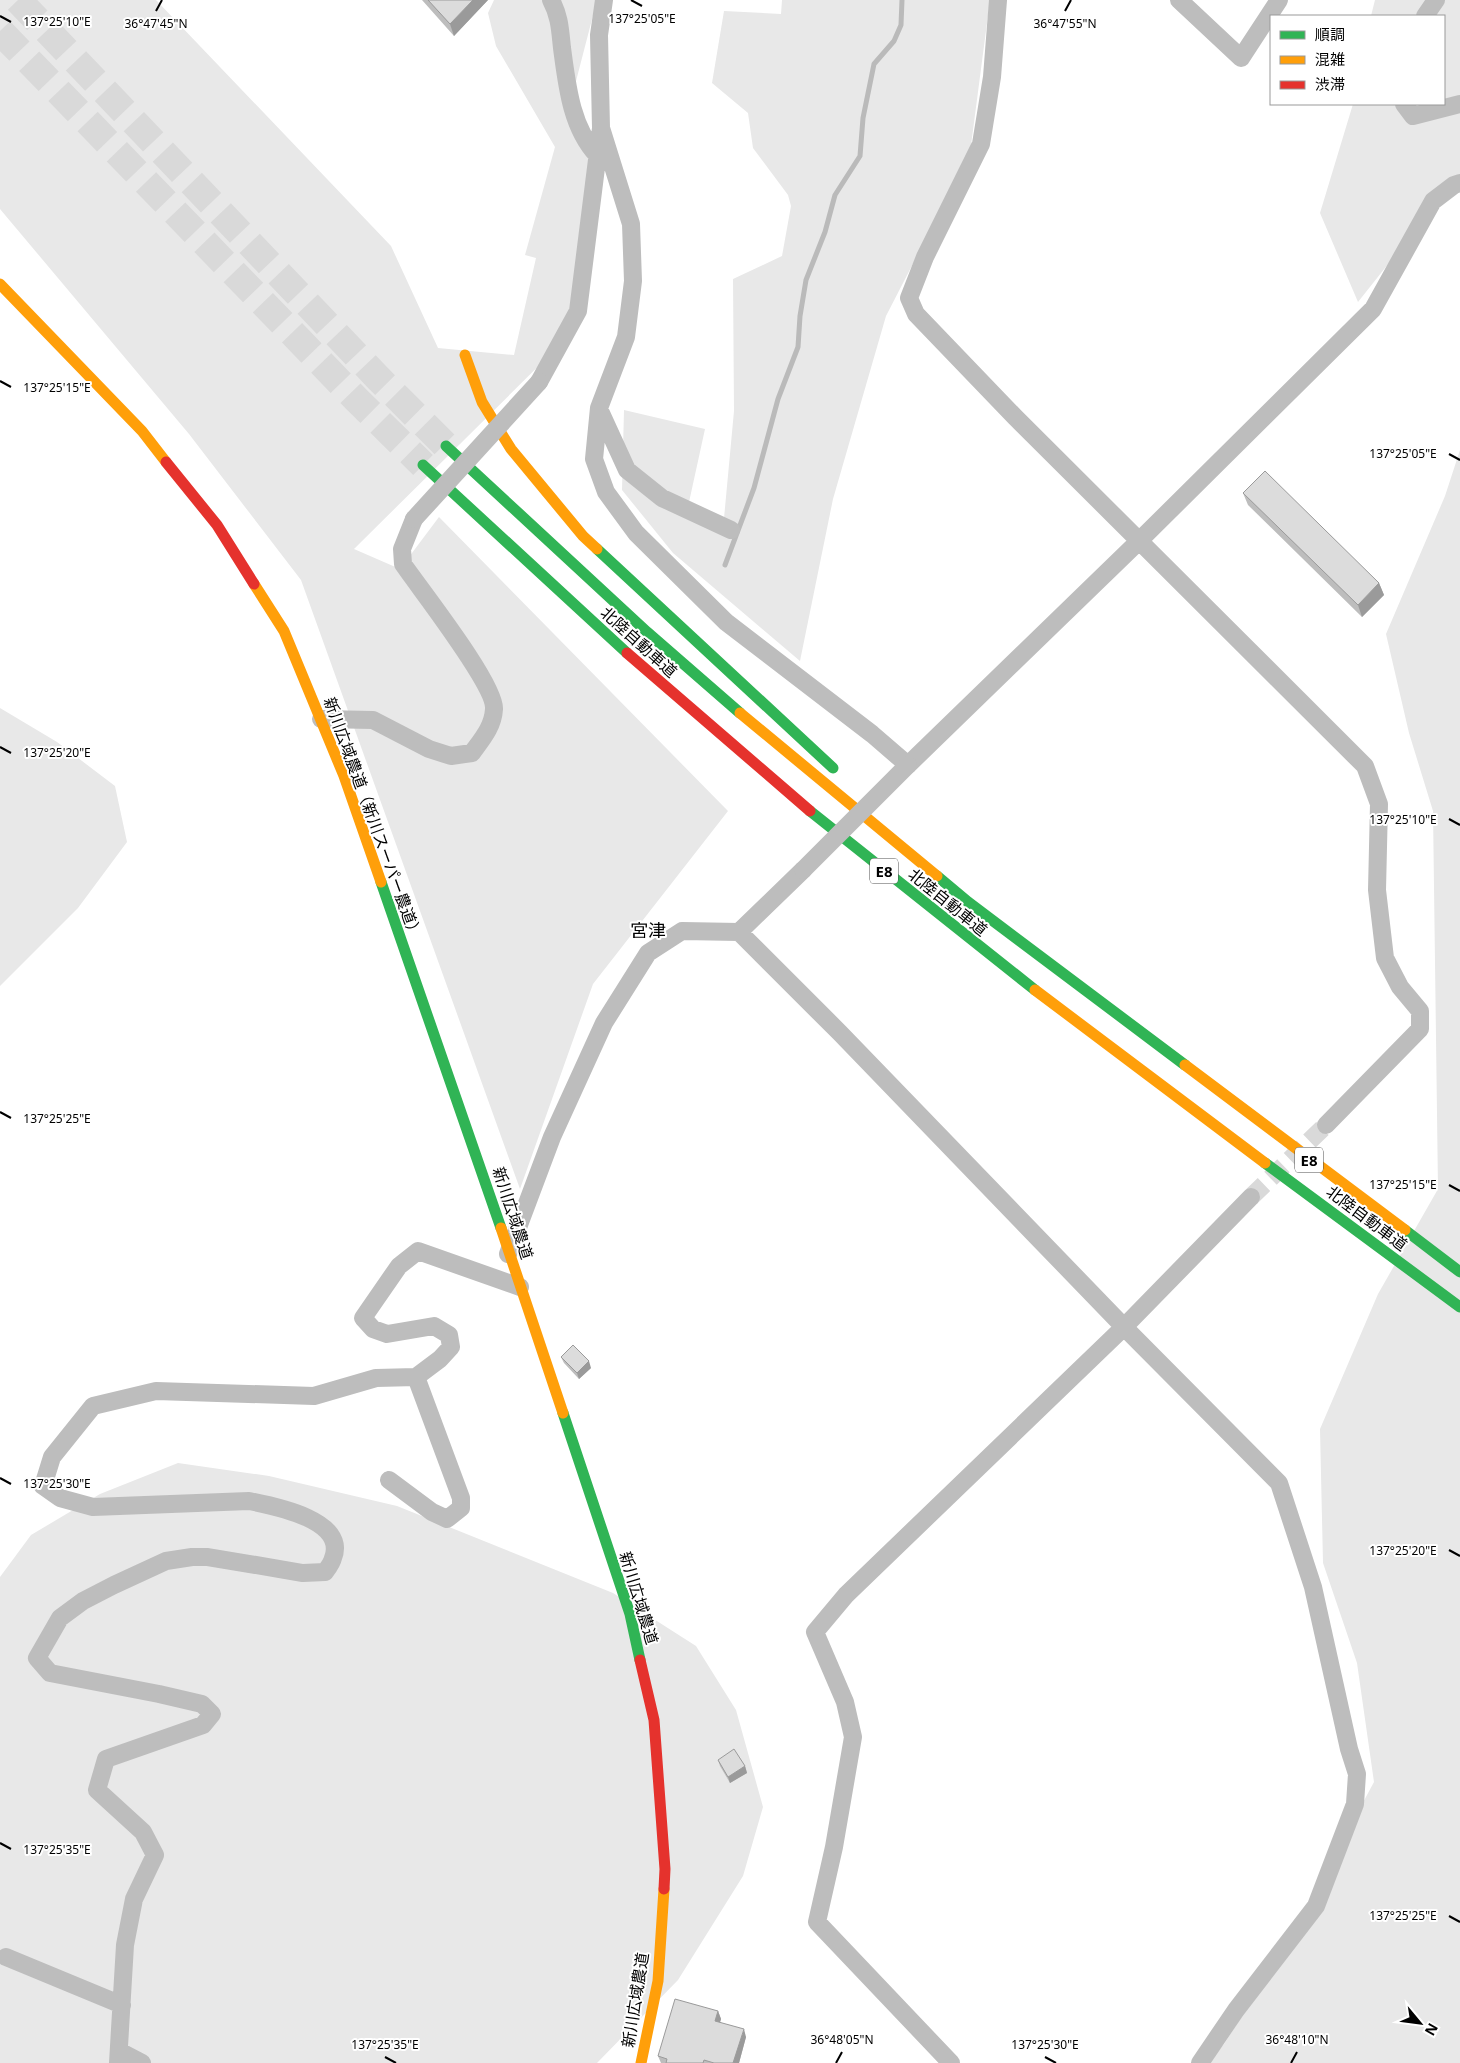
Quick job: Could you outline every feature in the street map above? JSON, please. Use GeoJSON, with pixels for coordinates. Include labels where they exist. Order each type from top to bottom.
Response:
{"type":"FeatureCollection","features":[{"type":"Feature","properties":{"kind":"main road","name":"新川広域農道（新川スーパー農道）"},"geometry":{"type":"LineString","coordinates":[[0,284],[142,431],[217,526],[284,630],[344,776],[478,1160]]}},
{"type":"Feature","properties":{"kind":"main road"},"geometry":{"type":"LineString","coordinates":[[465,355],[482,402],[510,449],[583,536],[840,775]]}},
{"type":"Feature","properties":{"kind":"main road","name":"北陸自動車道"},"geometry":{"type":"LineString","coordinates":[[446,446],[647,632],[847,803],[968,902],[1460,1272]]}},
{"type":"Feature","properties":{"kind":"main road","name":"北陸自動車道"},"geometry":{"type":"LineString","coordinates":[[423,465],[525,561],[644,668],[831,828],[948,923],[1071,1018],[1460,1308]]}},
{"type":"Feature","properties":{"kind":"main road"},"geometry":{"type":"LineString","coordinates":[[862,794],[877,807]]}},
{"type":"Feature","properties":{"kind":"main road"},"geometry":{"type":"LineString","coordinates":[[1010,919],[1227,1098]]}},
{"type":"Feature","properties":{"kind":"main road","name":"新川広域農道"},"geometry":{"type":"LineString","coordinates":[[478,1160],[630,1614],[654,1720],[665,1869],[658,1981],[641,2063]]}},
{"type":"Feature","properties":{"kind":"street"},"geometry":{"type":"LineString","coordinates":[[552,0],[559,14],[572,108],[586,143],[597,155]]}},
{"type":"Feature","properties":{"kind":"street"},"geometry":{"type":"LineString","coordinates":[[321,719],[373,720],[429,749],[451,756],[472,753],[493,724],[495,707],[478,670],[402,564],[402,548],[414,519],[539,382],[578,311],[601,128],[599,35],[604,0]]}},
{"type":"Feature","properties":{"kind":"street"},"geometry":{"type":"LineString","coordinates":[[998,0],[992,77],[981,144],[925,257],[909,298],[916,314],[1022,424],[1364,766],[1379,804],[1377,890],[1385,958],[1400,987],[1420,1011],[1420,1029],[1326,1125]]}},
{"type":"Feature","properties":{"kind":"street"},"geometry":{"type":"LineString","coordinates":[[1180,0],[1241,58],[1279,0]]}},
{"type":"Feature","properties":{"kind":"street"},"geometry":{"type":"LineString","coordinates":[[1426,15],[1436,0]]}},
{"type":"Feature","properties":{"kind":"street"},"geometry":{"type":"LineString","coordinates":[[1405,105],[1413,116],[1460,104]]}},
{"type":"Feature","properties":{"kind":"street"},"geometry":{"type":"LineString","coordinates":[[601,128],[631,224],[633,281],[626,337],[599,408],[594,459],[606,492],[636,533],[726,622],[872,734],[908,765]]}},
{"type":"Feature","properties":{"kind":"street"},"geometry":{"type":"LineString","coordinates":[[739,932],[1373,309],[1433,201],[1454,185],[1460,183]]}},
{"type":"Feature","properties":{"kind":"street"},"geometry":{"type":"LineString","coordinates":[[599,408],[627,470],[662,498],[731,530]]}},
{"type":"Feature","properties":{"kind":"street"},"geometry":{"type":"LineString","coordinates":[[508,1254],[552,1137],[604,1023],[648,953],[682,931],[739,932],[1279,1483],[1313,1588],[1349,1749],[1357,1774],[1355,1804],[1316,1906],[1236,2010],[1200,2063]]}},
{"type":"Feature","properties":{"kind":"street"},"geometry":{"type":"LineString","coordinates":[[951,2063],[817,1922],[834,1847],[853,1737],[845,1702],[815,1632],[846,1595],[1124,1326],[1252,1197]]}},
{"type":"Feature","properties":{"kind":"street"},"geometry":{"type":"LineString","coordinates":[[142,2063],[118,2057],[125,1945],[134,1899],[155,1855],[143,1832],[96,1790],[106,1759],[203,1725],[212,1714],[202,1704],[50,1673],[37,1658],[60,1618],[83,1601],[166,1561],[192,1557],[208,1557],[302,1574],[325,1572],[334,1557],[334,1541],[324,1526],[304,1516],[270,1505],[249,1501],[93,1508],[60,1498],[44,1486],[52,1458],[94,1406],[156,1391],[314,1396],[376,1378],[416,1377],[440,1359],[451,1347],[449,1335],[434,1326],[387,1334],[373,1329],[363,1318],[399,1266],[418,1251],[520,1286]]}},
{"type":"Feature","properties":{"kind":"street"},"geometry":{"type":"LineString","coordinates":[[389,1480],[432,1512],[447,1520],[461,1508],[461,1498],[416,1377]]}},
{"type":"Feature","properties":{"kind":"street"},"geometry":{"type":"LineString","coordinates":[[6,1957],[122,2005]]}},
{"type":"Feature","properties":{"kind":"shaded area"},"geometry":{"type":"Polygon","coordinates":[[[0,0],[156,0],[391,246],[438,348],[514,355],[536,258],[525,255],[555,147],[496,46],[488,13],[494,0],[597,0],[575,85],[573,133],[599,175],[579,326],[354,549],[400,569],[439,517],[728,811],[593,984],[520,1189],[301,580],[189,434],[0,209],[0,0]]]}},
{"type":"Feature","properties":{"kind":"shaded area"},"geometry":{"type":"Polygon","coordinates":[[[782,0],[990,0],[970,153],[886,316],[833,499],[800,661],[673,553],[622,490],[624,410],[705,429],[686,516],[723,529],[734,411],[733,279],[782,256],[791,206],[788,195],[753,148],[748,113],[712,83],[724,11],[781,14],[782,0]]]}},
{"type":"Feature","properties":{"kind":"shaded area"},"geometry":{"type":"Polygon","coordinates":[[[1375,0],[1460,0],[1460,179],[1458,176],[1358,302],[1320,213],[1353,105],[1445,105],[1445,15],[1371,15],[1375,0]]]}},
{"type":"Feature","properties":{"kind":"shaded area"},"geometry":{"type":"Polygon","coordinates":[[[1460,450],[1460,2063],[1208,2063],[1224,2044],[1277,1962],[1374,1782],[1357,1663],[1323,1563],[1320,1429],[1378,1294],[1438,1189],[1433,811],[1409,733],[1386,634],[1445,496],[1460,450]]]}},
{"type":"Feature","properties":{"kind":"shaded area"},"geometry":{"type":"Polygon","coordinates":[[[0,708],[57,742],[115,786],[127,842],[78,908],[0,986],[0,708]]]}},
{"type":"Feature","properties":{"kind":"shaded area"},"geometry":{"type":"Polygon","coordinates":[[[178,1463],[269,1476],[397,1506],[613,1593],[696,1646],[736,1710],[763,1807],[743,1876],[678,1980],[597,2063],[0,2063],[0,1577],[31,1535],[100,1494],[178,1463]]]}},
{"type":"Feature","properties":{"kind":"building"},"geometry":{"type":"Polygon","coordinates":[[[428,0],[473,0],[450,24],[428,0]]]}},
{"type":"Feature","properties":{"kind":"building"},"geometry":{"type":"Polygon","coordinates":[[[1265,471],[1379,583],[1358,605],[1243,493],[1265,471]]]}},
{"type":"Feature","properties":{"kind":"building"},"geometry":{"type":"Polygon","coordinates":[[[573,1345],[589,1361],[577,1373],[561,1357],[573,1345]]]}},
{"type":"Feature","properties":{"kind":"building"},"geometry":{"type":"Polygon","coordinates":[[[734,1749],[745,1766],[728,1777],[718,1760],[734,1749]]]}},
{"type":"Feature","properties":{"kind":"building"},"geometry":{"type":"Polygon","coordinates":[[[675,1999],[718,2011],[715,2021],[744,2029],[733,2063],[714,2063],[704,2060],[703,2063],[666,2063],[667,2059],[658,2056],[675,1999]]]}},
{"type":"Feature","properties":{"kind":"waterway"},"geometry":{"type":"LineString","coordinates":[[725,565],[754,488],[778,399],[798,347],[800,316],[806,280],[825,232],[835,195],[860,156],[863,118],[874,64],[894,41],[901,25],[902,0]]}},
{"type":"Feature","properties":{"kind":"tunnel"},"geometry":{"type":"LineString","coordinates":[[18,0],[378,378],[446,446]]}},
{"type":"Feature","properties":{"kind":"tunnel"},"geometry":{"type":"LineString","coordinates":[[0,31],[357,400],[423,465]]}},
{"type":"Feature","properties":{"kind":"tunnel"},"geometry":{"type":"LineString","coordinates":[[1251,1197],[1326,1125]]}},
{"type":"Feature","properties":{"kind":"traffic: fast"},"geometry":{"type":"LineString","coordinates":[[446,446],[647,632],[740,713]]}},
{"type":"Feature","properties":{"kind":"traffic: fast"},"geometry":{"type":"LineString","coordinates":[[423,465],[627,653]]}},
{"type":"Feature","properties":{"kind":"traffic: fast"},"geometry":{"type":"LineString","coordinates":[[597,549],[833,768]]}},
{"type":"Feature","properties":{"kind":"traffic: fast"},"geometry":{"type":"LineString","coordinates":[[810,811],[1035,990]]}},
{"type":"Feature","properties":{"kind":"traffic: fast"},"geometry":{"type":"LineString","coordinates":[[937,876],[968,902],[1185,1065]]}},
{"type":"Feature","properties":{"kind":"traffic: fast"},"geometry":{"type":"LineString","coordinates":[[381,882],[501,1228]]}},
{"type":"Feature","properties":{"kind":"traffic: fast"},"geometry":{"type":"LineString","coordinates":[[1265,1163],[1460,1307]]}},
{"type":"Feature","properties":{"kind":"traffic: fast"},"geometry":{"type":"LineString","coordinates":[[1405,1230],[1460,1272]]}},
{"type":"Feature","properties":{"kind":"traffic: fast"},"geometry":{"type":"LineString","coordinates":[[563,1413],[630,1614],[640,1660]]}},
{"type":"Feature","properties":{"kind":"traffic: slow"},"geometry":{"type":"LineString","coordinates":[[0,284],[142,431],[166,462]]}},
{"type":"Feature","properties":{"kind":"traffic: slow"},"geometry":{"type":"LineString","coordinates":[[465,355],[482,402],[511,449],[583,536],[597,549]]}},
{"type":"Feature","properties":{"kind":"traffic: slow"},"geometry":{"type":"LineString","coordinates":[[254,584],[284,631],[344,776],[381,882]]}},
{"type":"Feature","properties":{"kind":"traffic: slow"},"geometry":{"type":"LineString","coordinates":[[740,713],[937,876]]}},
{"type":"Feature","properties":{"kind":"traffic: slow"},"geometry":{"type":"LineString","coordinates":[[1035,990],[1265,1163]]}},
{"type":"Feature","properties":{"kind":"traffic: slow"},"geometry":{"type":"LineString","coordinates":[[1185,1065],[1405,1230]]}},
{"type":"Feature","properties":{"kind":"traffic: slow"},"geometry":{"type":"LineString","coordinates":[[501,1228],[563,1413]]}},
{"type":"Feature","properties":{"kind":"traffic: slow"},"geometry":{"type":"LineString","coordinates":[[641,2063],[658,1981],[664,1889]]}},
{"type":"Feature","properties":{"kind":"traffic: jam"},"geometry":{"type":"LineString","coordinates":[[166,462],[217,525],[254,584]]}},
{"type":"Feature","properties":{"kind":"traffic: jam"},"geometry":{"type":"LineString","coordinates":[[627,653],[810,811]]}},
{"type":"Feature","properties":{"kind":"traffic: jam"},"geometry":{"type":"LineString","coordinates":[[640,1660],[654,1720],[665,1869],[664,1889]]}},
{"type":"Feature","properties":{"kind":"district","name":"宮津"},"geometry":{"type":"Point","coordinates":[648,930]}}]}
